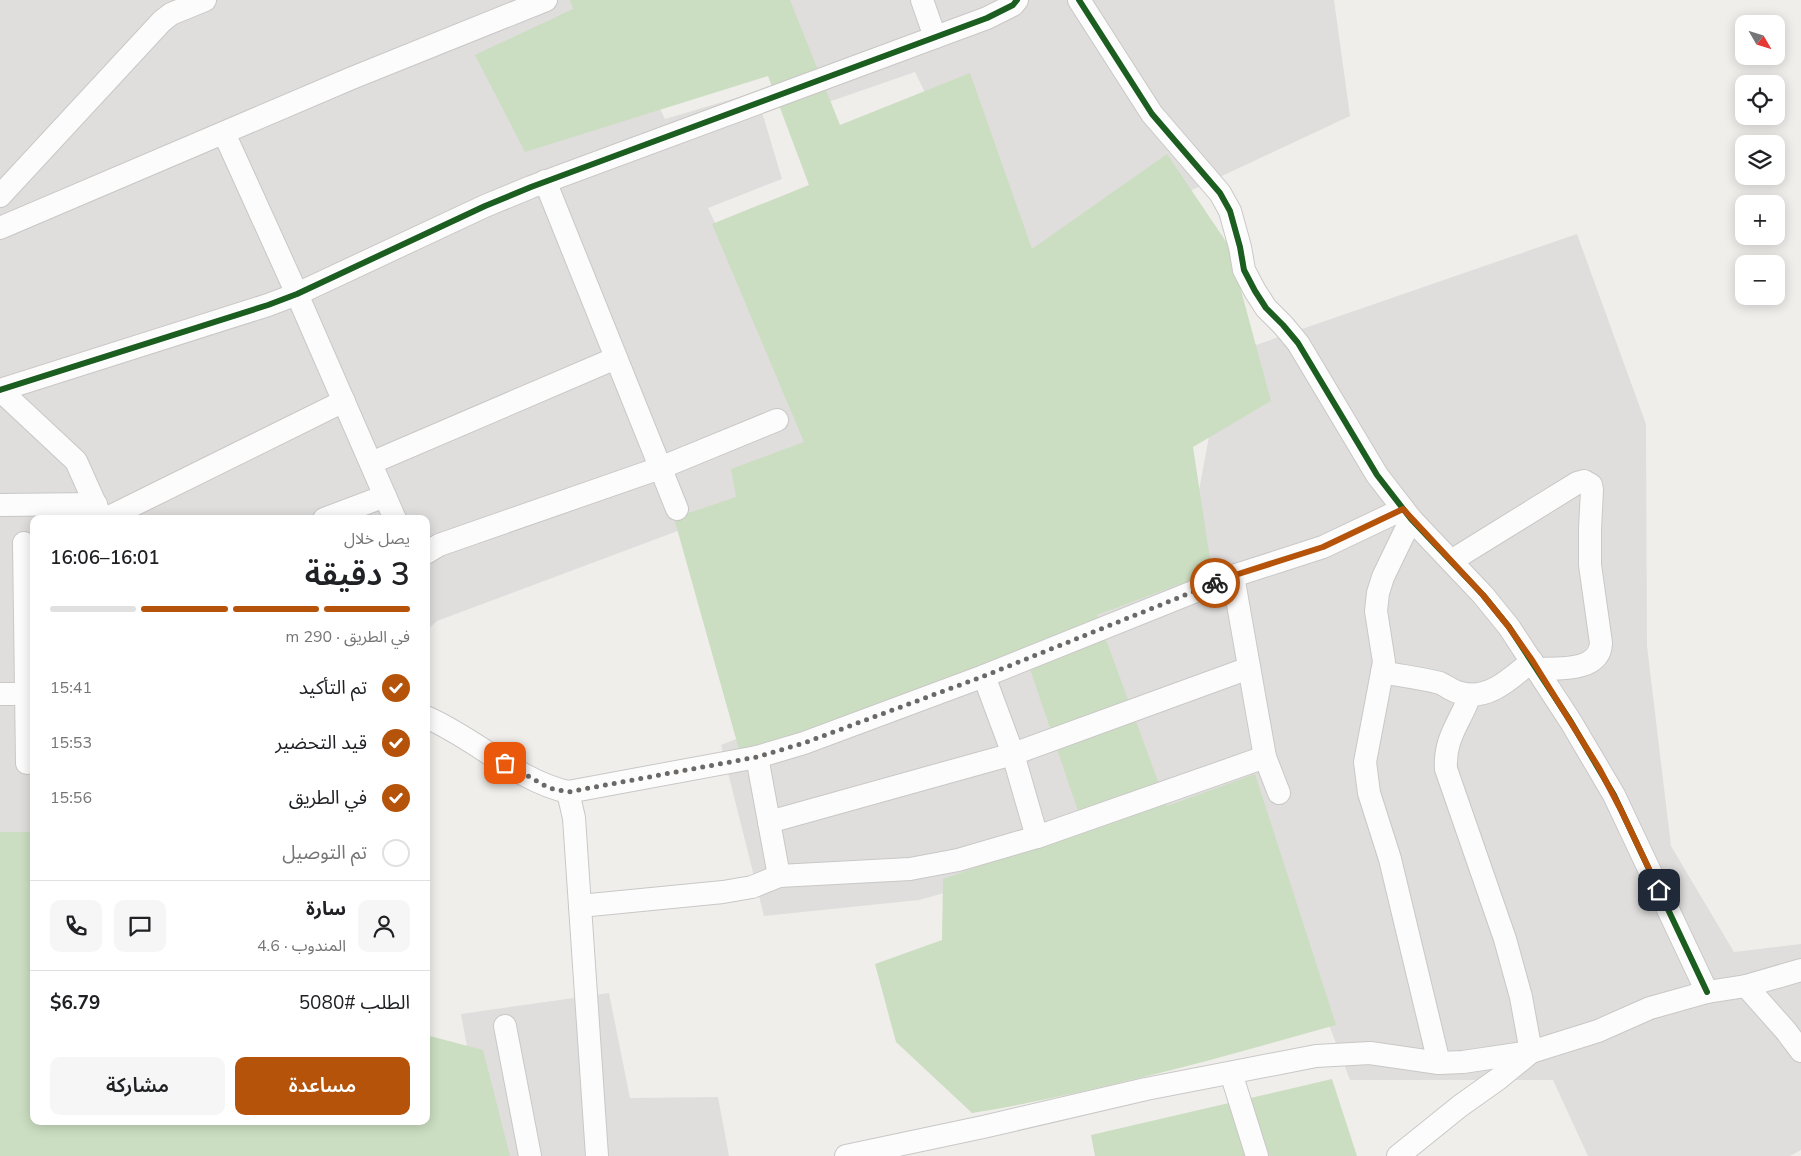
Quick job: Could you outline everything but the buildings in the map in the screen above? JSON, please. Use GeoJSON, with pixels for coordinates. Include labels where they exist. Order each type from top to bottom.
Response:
{"type":"FeatureCollection","features":[{"type":"Feature","properties":{"kind":"street"},"geometry":{"type":"LineString","coordinates":[[0,196],[162,21],[172,14],[205,0]]}},
{"type":"Feature","properties":{"kind":"street"},"geometry":{"type":"LineString","coordinates":[[0,228],[352,78],[546,0]]}},
{"type":"Feature","properties":{"kind":"street"},"geometry":{"type":"LineString","coordinates":[[922,0],[935,37]]}},
{"type":"Feature","properties":{"kind":"street"},"geometry":{"type":"LineString","coordinates":[[101,514],[76,461],[0,390],[268,305],[297,294],[323,284],[485,206],[545,181],[1002,12],[1017,0]]}},
{"type":"Feature","properties":{"kind":"street"},"geometry":{"type":"LineString","coordinates":[[1079,0],[1152,114],[1220,193],[1230,212],[1244,270],[1255,291],[1266,308],[1298,343],[1377,475],[1407,514],[1483,595],[1508,626],[1535,665],[1614,795],[1707,992]]}},
{"type":"Feature","properties":{"kind":"street"},"geometry":{"type":"LineString","coordinates":[[224,133],[297,294],[393,515]]}},
{"type":"Feature","properties":{"kind":"street"},"geometry":{"type":"LineString","coordinates":[[545,181],[676,509]]}},
{"type":"Feature","properties":{"kind":"street"},"geometry":{"type":"LineString","coordinates":[[371,463],[616,358]]}},
{"type":"Feature","properties":{"kind":"street"},"geometry":{"type":"LineString","coordinates":[[0,505],[101,514],[344,401]]}},
{"type":"Feature","properties":{"kind":"street"},"geometry":{"type":"LineString","coordinates":[[430,551],[439,545],[660,468],[778,420]]}},
{"type":"Feature","properties":{"kind":"street"},"geometry":{"type":"LineString","coordinates":[[1382,672],[1441,684],[1458,693],[1470,695],[1493,690],[1535,665],[1578,666],[1594,659],[1600,651],[1602,643],[1590,565],[1592,490],[1590,485],[1584,481],[1577,482],[1450,561]]}},
{"type":"Feature","properties":{"kind":"street"},"geometry":{"type":"LineString","coordinates":[[335,515],[385,496]]}},
{"type":"Feature","properties":{"kind":"street"},"geometry":{"type":"LineString","coordinates":[[430,718],[448,726],[520,772],[549,788],[568,792],[757,757],[804,743],[984,676],[1232,576],[1323,547],[1407,514]]}},
{"type":"Feature","properties":{"kind":"street"},"geometry":{"type":"LineString","coordinates":[[1407,514],[1378,593],[1376,611],[1383,653],[1382,672],[1365,762],[1370,793],[1390,859],[1439,1063]]}},
{"type":"Feature","properties":{"kind":"street"},"geometry":{"type":"LineString","coordinates":[[24,543],[29,590],[30,694],[27,763]]}},
{"type":"Feature","properties":{"kind":"street"},"geometry":{"type":"LineString","coordinates":[[1232,576],[1265,757],[1279,793]]}},
{"type":"Feature","properties":{"kind":"street"},"geometry":{"type":"LineString","coordinates":[[769,822],[1012,754],[1249,668]]}},
{"type":"Feature","properties":{"kind":"street"},"geometry":{"type":"LineString","coordinates":[[984,676],[1012,754],[1037,837]]}},
{"type":"Feature","properties":{"kind":"street"},"geometry":{"type":"LineString","coordinates":[[0,694],[30,694]]}},
{"type":"Feature","properties":{"kind":"street"},"geometry":{"type":"LineString","coordinates":[[1470,695],[1466,709],[1449,740],[1445,758],[1446,769],[1505,939],[1521,997],[1531,1052]]}},
{"type":"Feature","properties":{"kind":"street"},"geometry":{"type":"LineString","coordinates":[[757,757],[779,876]]}},
{"type":"Feature","properties":{"kind":"street"},"geometry":{"type":"LineString","coordinates":[[580,906],[723,892],[752,887],[779,876],[910,869],[958,860],[1037,837],[1265,757]]}},
{"type":"Feature","properties":{"kind":"street"},"geometry":{"type":"LineString","coordinates":[[568,792],[574,818],[597,1156]]}},
{"type":"Feature","properties":{"kind":"street"},"geometry":{"type":"LineString","coordinates":[[846,1156],[983,1127],[1146,1089],[1316,1056],[1370,1053],[1439,1063],[1463,1062],[1531,1052],[1598,1031],[1650,1008],[1707,992],[1746,986],[1801,970]]}},
{"type":"Feature","properties":{"kind":"street"},"geometry":{"type":"LineString","coordinates":[[1746,986],[1801,1051]]}},
{"type":"Feature","properties":{"kind":"street"},"geometry":{"type":"LineString","coordinates":[[505,1026],[530,1156]]}},
{"type":"Feature","properties":{"kind":"street"},"geometry":{"type":"LineString","coordinates":[[1398,1156],[1531,1052]]}},
{"type":"Feature","properties":{"kind":"street"},"geometry":{"type":"LineString","coordinates":[[1231,1073],[1257,1156]]}},
{"type":"Feature","properties":{"kind":"shaded area"},"geometry":{"type":"Polygon","coordinates":[[[0,0],[608,0],[665,119],[756,92],[782,179],[708,208],[835,472],[437,621],[430,627],[430,515],[30,515],[30,859],[0,862],[0,0]]]}},
{"type":"Feature","properties":{"kind":"shaded area"},"geometry":{"type":"Polygon","coordinates":[[[774,0],[1334,0],[1350,116],[1013,274],[915,72],[817,106],[774,0]]]}},
{"type":"Feature","properties":{"kind":"shaded area"},"geometry":{"type":"Polygon","coordinates":[[[1577,234],[1646,424],[1647,646],[1671,846],[1734,952],[1801,944],[1801,1150],[1790,1156],[1588,1156],[1553,1080],[1350,1080],[1247,810],[919,900],[764,916],[721,745],[1186,560],[1224,356],[1577,234]]]}},
{"type":"Feature","properties":{"kind":"shaded area"},"geometry":{"type":"Polygon","coordinates":[[[609,993],[630,1098],[718,1097],[729,1156],[487,1156],[461,1014],[609,993]]]}},
{"type":"Feature","properties":{"kind":"green space"},"geometry":{"type":"Polygon","coordinates":[[[570,0],[790,0],[840,125],[970,73],[1032,249],[1167,154],[1229,246],[1271,401],[1193,447],[1212,572],[1097,615],[1167,806],[1255,774],[1336,1025],[1201,1063],[1110,1085],[1064,1096],[972,1113],[896,1042],[875,964],[942,940],[943,879],[1084,829],[1024,651],[812,732],[740,753],[674,518],[736,497],[731,469],[804,442],[712,224],[809,185],[768,76],[525,152],[475,55],[573,9],[570,0]]]}},
{"type":"Feature","properties":{"kind":"green space"},"geometry":{"type":"Polygon","coordinates":[[[0,832],[30,832],[30,1125],[430,1125],[430,1036],[483,1050],[510,1156],[0,1156],[0,832]]]}},
{"type":"Feature","properties":{"kind":"green space"},"geometry":{"type":"Polygon","coordinates":[[[1332,1079],[1357,1156],[1095,1156],[1091,1135],[1332,1079]]]}},
{"type":"Feature","properties":{"kind":"cycle path"},"geometry":{"type":"LineString","coordinates":[[0,390],[268,305],[297,294],[485,206],[531,187],[987,18],[1013,5],[1017,0]]}},
{"type":"Feature","properties":{"kind":"cycle path"},"geometry":{"type":"LineString","coordinates":[[1079,0],[1152,114],[1220,193],[1230,211],[1244,270],[1255,291],[1266,308],[1298,343],[1377,475],[1411,519],[1483,595],[1509,627],[1571,722],[1614,795],[1707,992]]}},
{"type":"Feature","properties":{"kind":"way so far"},"geometry":{"type":"LineString","coordinates":[[505,763],[549,788],[568,792],[757,757],[804,743],[984,676],[1215,583]]}},
{"type":"Feature","properties":{"kind":"route"},"geometry":{"type":"LineString","coordinates":[[1215,583],[1323,547],[1403,509],[1411,520],[1483,595],[1532,660],[1614,795],[1659,890]]}}]}
